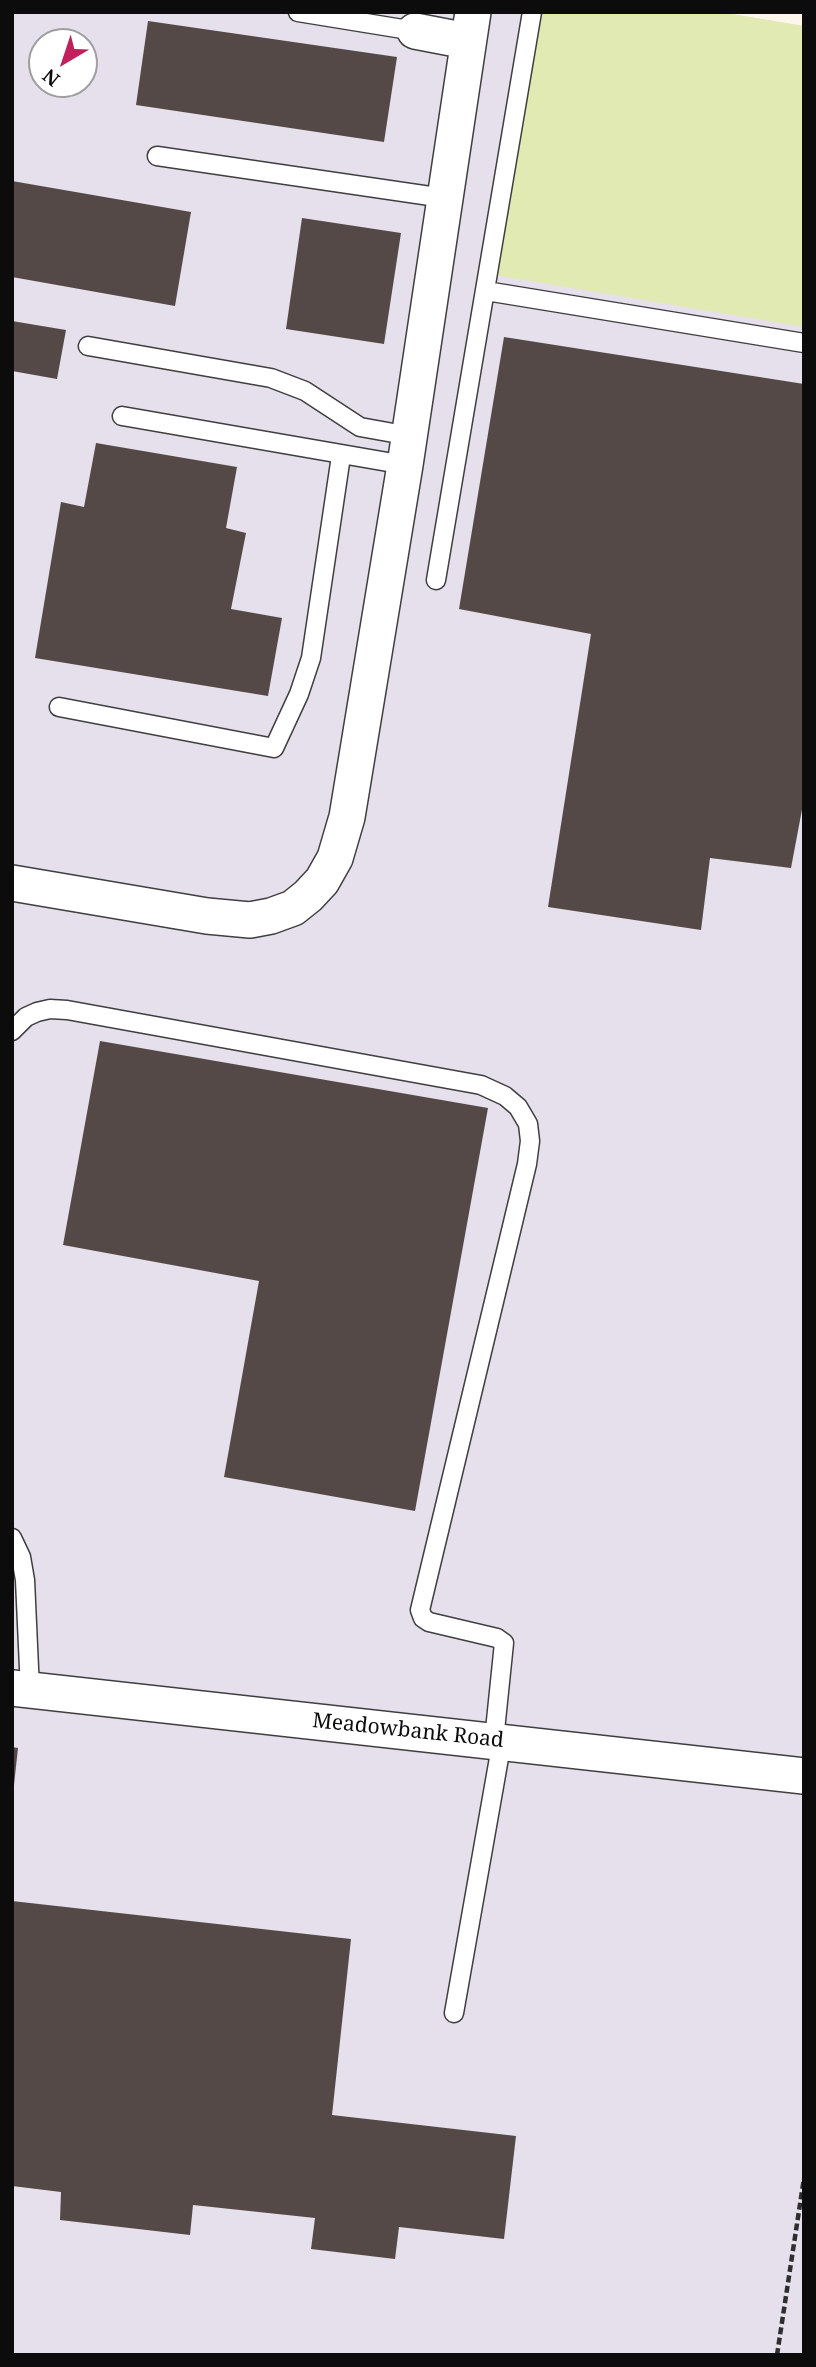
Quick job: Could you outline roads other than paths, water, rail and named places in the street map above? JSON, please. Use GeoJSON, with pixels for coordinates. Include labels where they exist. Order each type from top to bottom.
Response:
{"type":"FeatureCollection","features":[{"type":"Feature","properties":{"kind":"street"},"geometry":{"type":"LineString","coordinates":[[12,883],[229,919],[250,920],[293,908],[322,881],[335,859],[347,817],[408,451],[470,27],[415,31]]}},
{"type":"Feature","properties":{"kind":"street","name":"Meadowbank Road"},"geometry":{"type":"LineString","coordinates":[[21,1689],[804,1776]]}},
{"type":"Feature","properties":{"kind":"lane"},"geometry":{"type":"LineString","coordinates":[[298,12],[415,31]]}},
{"type":"Feature","properties":{"kind":"lane"},"geometry":{"type":"LineString","coordinates":[[436,580],[532,12]]}},
{"type":"Feature","properties":{"kind":"lane"},"geometry":{"type":"LineString","coordinates":[[157,156],[444,198]]}},
{"type":"Feature","properties":{"kind":"lane"},"geometry":{"type":"LineString","coordinates":[[486,291],[804,343]]}},
{"type":"Feature","properties":{"kind":"lane"},"geometry":{"type":"LineString","coordinates":[[88,346],[271,378],[305,391],[360,427],[408,451]]}},
{"type":"Feature","properties":{"kind":"lane"},"geometry":{"type":"LineString","coordinates":[[122,416],[341,456],[408,451]]}},
{"type":"Feature","properties":{"kind":"lane"},"geometry":{"type":"LineString","coordinates":[[59,707],[274,748],[303,684],[311,658],[341,456]]}},
{"type":"Feature","properties":{"kind":"lane"},"geometry":{"type":"LineString","coordinates":[[12,1031],[26,1017],[37,1012],[50,1009],[67,1010],[481,1085],[505,1096],[518,1107],[528,1124],[530,1141],[527,1164],[419,1610],[429,1622],[497,1638],[504,1643],[498,1741],[454,2013]]}},
{"type":"Feature","properties":{"kind":"lane"},"geometry":{"type":"LineString","coordinates":[[12,1538],[21,1557],[25,1580],[21,1689]]}}]}
